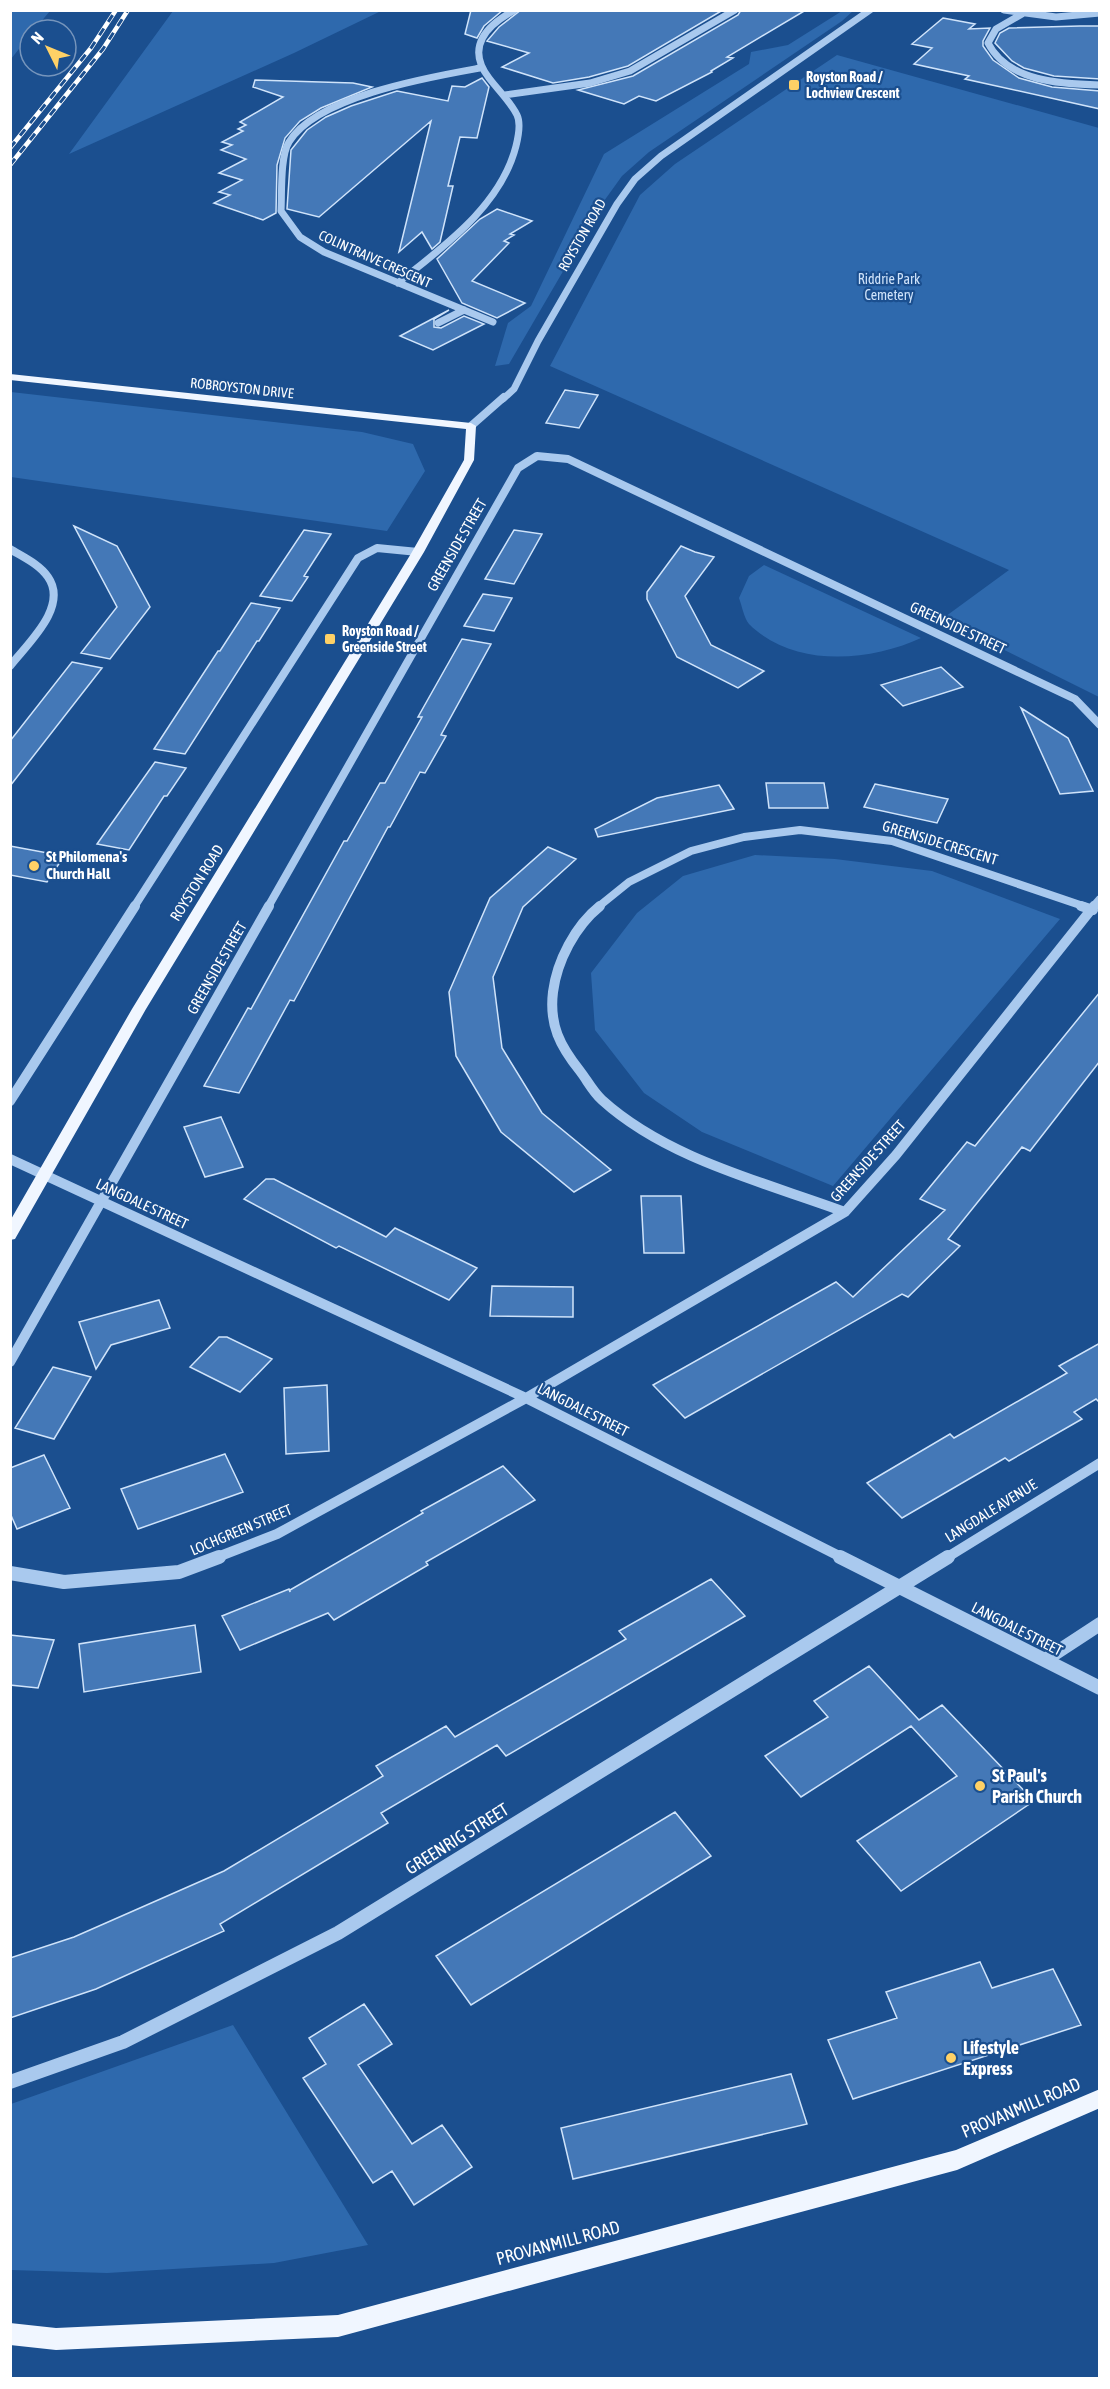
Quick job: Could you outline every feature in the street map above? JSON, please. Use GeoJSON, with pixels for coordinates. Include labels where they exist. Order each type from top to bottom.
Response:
{"type":"FeatureCollection","features":[{"type":"Feature","properties":{"kind":"main road","name":"ROBROYSTON DRIVE"},"geometry":{"type":"LineString","coordinates":[[10,377],[471,426]]}},
{"type":"Feature","properties":{"kind":"main road","name":"ROYSTON ROAD"},"geometry":{"type":"LineString","coordinates":[[10,1235],[139,1009],[418,552],[469,460],[471,426]]}},
{"type":"Feature","properties":{"kind":"main road","name":"PROVANMILL ROAD"},"geometry":{"type":"LineString","coordinates":[[10,2334],[56,2338],[338,2326],[957,2160],[1100,2098]]}},
{"type":"Feature","properties":{"kind":"street"},"geometry":{"type":"LineString","coordinates":[[398,283],[453,238],[500,184],[516,146],[518,118],[505,95],[480,68],[479,49],[482,35],[499,18],[515,10]]}},
{"type":"Feature","properties":{"kind":"street"},"geometry":{"type":"LineString","coordinates":[[505,95],[590,83],[630,71],[735,10]]}},
{"type":"Feature","properties":{"kind":"street","name":"ROYSTON ROAD"},"geometry":{"type":"LineString","coordinates":[[471,426],[514,389],[538,340],[616,204],[634,179],[661,156],[870,10]]}},
{"type":"Feature","properties":{"kind":"street"},"geometry":{"type":"LineString","coordinates":[[1004,10],[1056,17],[1100,13]]}},
{"type":"Feature","properties":{"kind":"street"},"geometry":{"type":"LineString","coordinates":[[1022,14],[996,29],[988,43],[991,54],[1009,69],[1044,78],[1100,85]]}},
{"type":"Feature","properties":{"kind":"street","name":"COLINTRAIVE CRESCENT"},"geometry":{"type":"LineString","coordinates":[[480,68],[389,87],[340,105],[305,124],[288,143],[280,210],[300,237],[324,252],[494,322]]}},
{"type":"Feature","properties":{"kind":"street"},"geometry":{"type":"LineString","coordinates":[[438,323],[464,310]]}},
{"type":"Feature","properties":{"kind":"street","name":"GREENSIDE STREET"},"geometry":{"type":"LineString","coordinates":[[101,1202],[518,468],[537,456],[568,459],[1075,699],[1100,725]]}},
{"type":"Feature","properties":{"kind":"street"},"geometry":{"type":"LineString","coordinates":[[10,1101],[358,558],[377,548],[418,552]]}},
{"type":"Feature","properties":{"kind":"street"},"geometry":{"type":"LineString","coordinates":[[10,549],[34,561],[49,575],[55,586],[55,603],[46,620],[10,666]]}},
{"type":"Feature","properties":{"kind":"street","name":"GREENSIDE CRESCENT"},"geometry":{"type":"LineString","coordinates":[[845,1212],[684,1153],[640,1128],[601,1099],[562,1048],[551,1011],[555,975],[569,944],[594,911],[629,882],[691,850],[744,837],[800,830],[837,832],[892,841],[1093,910]]}},
{"type":"Feature","properties":{"kind":"street","name":"GREENSIDE STREET"},"geometry":{"type":"LineString","coordinates":[[526,1398],[845,1212],[896,1155],[1100,899]]}},
{"type":"Feature","properties":{"kind":"street","name":"LANGDALE STREET"},"geometry":{"type":"LineString","coordinates":[[10,1159],[526,1398],[1100,1688]]}},
{"type":"Feature","properties":{"kind":"street"},"geometry":{"type":"LineString","coordinates":[[10,1362],[101,1202]]}},
{"type":"Feature","properties":{"kind":"street","name":"LOCHGREEN STREET"},"geometry":{"type":"LineString","coordinates":[[10,1573],[64,1582],[179,1572],[277,1534],[526,1398]]}},
{"type":"Feature","properties":{"kind":"street","name":"LANGDALE AVENUE"},"geometry":{"type":"LineString","coordinates":[[901,1587],[1100,1463]]}},
{"type":"Feature","properties":{"kind":"street","name":"GREENRIG STREET"},"geometry":{"type":"LineString","coordinates":[[10,2082],[123,2042],[338,1933],[901,1587]]}},
{"type":"Feature","properties":{"kind":"street"},"geometry":{"type":"LineString","coordinates":[[1045,1660],[1100,1624]]}},
{"type":"Feature","properties":{"kind":"green space"},"geometry":{"type":"Polygon","coordinates":[[[11,10],[50,11],[44,18],[18,18],[18,50],[11,59],[11,10]]]}},
{"type":"Feature","properties":{"kind":"green space"},"geometry":{"type":"Polygon","coordinates":[[[173,11],[381,11],[294,53],[69,154],[173,11]]]}},
{"type":"Feature","properties":{"kind":"green space"},"geometry":{"type":"Polygon","coordinates":[[[842,11],[853,11],[842,21],[649,152],[622,176],[604,201],[509,364],[495,366],[508,323],[531,306],[604,154],[749,64],[751,52],[788,45],[842,11]]]}},
{"type":"Feature","properties":{"kind":"green space","name":"Riddrie Park Cemetery"},"geometry":{"type":"Polygon","coordinates":[[[837,55],[1099,128],[1099,697],[942,619],[1009,570],[550,366],[640,195],[675,164],[837,55]]]}},
{"type":"Feature","properties":{"kind":"green space"},"geometry":{"type":"Polygon","coordinates":[[[11,392],[362,432],[413,444],[425,471],[387,531],[11,477],[11,392]]]}},
{"type":"Feature","properties":{"kind":"green space"},"geometry":{"type":"Polygon","coordinates":[[[764,565],[921,638],[878,652],[855,656],[809,654],[787,648],[767,638],[749,624],[739,598],[749,576],[764,565]]]}},
{"type":"Feature","properties":{"kind":"green space"},"geometry":{"type":"Polygon","coordinates":[[[755,855],[835,859],[932,871],[1060,919],[833,1186],[702,1132],[644,1093],[595,1030],[591,973],[637,913],[683,876],[755,855]]]}},
{"type":"Feature","properties":{"kind":"green space"},"geometry":{"type":"Polygon","coordinates":[[[233,2025],[368,2245],[274,2263],[107,2273],[11,2270],[11,2104],[233,2025]]]}},
{"type":"Feature","properties":{"kind":"building"},"geometry":{"type":"Polygon","coordinates":[[[471,10],[503,10],[484,26],[477,38],[465,34],[471,10]]]}},
{"type":"Feature","properties":{"kind":"building"},"geometry":{"type":"Polygon","coordinates":[[[521,10],[723,10],[628,66],[589,77],[553,83],[502,67],[529,53],[487,41],[499,27],[521,10]]]}},
{"type":"Feature","properties":{"kind":"building"},"geometry":{"type":"Polygon","coordinates":[[[741,10],[806,10],[727,57],[733,58],[712,72],[656,101],[639,96],[624,104],[578,90],[633,76],[738,15],[741,10]]]}},
{"type":"Feature","properties":{"kind":"building"},"geometry":{"type":"Polygon","coordinates":[[[943,18],[975,24],[969,29],[990,28],[983,41],[983,46],[993,60],[1019,78],[1052,87],[1100,91],[1100,109],[965,79],[969,76],[914,64],[932,48],[912,44],[943,18]]]}},
{"type":"Feature","properties":{"kind":"building"},"geometry":{"type":"Polygon","coordinates":[[[1100,26],[1100,79],[1054,76],[1024,68],[1012,61],[995,43],[1000,33],[1009,28],[1100,26]]]}},
{"type":"Feature","properties":{"kind":"building"},"geometry":{"type":"Polygon","coordinates":[[[482,78],[489,87],[477,138],[460,137],[448,186],[453,186],[440,242],[432,249],[422,232],[399,252],[431,121],[319,217],[287,209],[291,150],[307,130],[326,117],[397,91],[448,101],[452,86],[465,87],[482,78]]]}},
{"type":"Feature","properties":{"kind":"building"},"geometry":{"type":"Polygon","coordinates":[[[255,80],[353,83],[372,87],[321,108],[300,121],[285,138],[277,165],[276,213],[263,220],[214,203],[230,195],[219,192],[242,180],[219,173],[246,159],[221,150],[232,145],[222,142],[243,131],[238,129],[246,125],[240,122],[283,97],[253,87],[255,80]]]}},
{"type":"Feature","properties":{"kind":"building"},"geometry":{"type":"Polygon","coordinates":[[[497,209],[532,221],[510,234],[514,235],[504,241],[509,243],[472,281],[525,303],[497,318],[462,303],[437,259],[480,219],[497,209]]]}},
{"type":"Feature","properties":{"kind":"building"},"geometry":{"type":"Polygon","coordinates":[[[449,310],[434,319],[434,327],[441,328],[464,316],[484,324],[433,350],[400,336],[449,310]]]}},
{"type":"Feature","properties":{"kind":"building"},"geometry":{"type":"Polygon","coordinates":[[[565,390],[598,395],[579,428],[546,423],[565,390]]]}},
{"type":"Feature","properties":{"kind":"building"},"geometry":{"type":"Polygon","coordinates":[[[74,526],[117,546],[150,607],[110,659],[81,653],[117,607],[74,526]]]}},
{"type":"Feature","properties":{"kind":"building"},"geometry":{"type":"Polygon","coordinates":[[[304,530],[331,534],[304,576],[308,577],[292,601],[260,596],[304,530]]]}},
{"type":"Feature","properties":{"kind":"building"},"geometry":{"type":"Polygon","coordinates":[[[514,530],[542,534],[514,584],[485,579],[514,530]]]}},
{"type":"Feature","properties":{"kind":"building"},"geometry":{"type":"Polygon","coordinates":[[[681,546],[714,557],[685,596],[711,645],[764,671],[738,688],[677,657],[647,599],[647,592],[681,546]]]}},
{"type":"Feature","properties":{"kind":"building"},"geometry":{"type":"Polygon","coordinates":[[[483,594],[512,598],[494,631],[464,626],[483,594]]]}},
{"type":"Feature","properties":{"kind":"building"},"geometry":{"type":"Polygon","coordinates":[[[251,603],[280,608],[185,754],[154,749],[218,651],[251,603]]]}},
{"type":"Feature","properties":{"kind":"building"},"geometry":{"type":"Polygon","coordinates":[[[462,639],[491,644],[441,735],[446,736],[425,773],[420,772],[388,827],[294,1001],[290,1000],[239,1093],[204,1086],[248,1008],[251,1009],[344,841],[347,841],[380,783],[385,783],[422,717],[418,717],[462,639]]]}},
{"type":"Feature","properties":{"kind":"building"},"geometry":{"type":"Polygon","coordinates":[[[72,662],[102,668],[10,786],[10,741],[72,662]]]}},
{"type":"Feature","properties":{"kind":"building"},"geometry":{"type":"Polygon","coordinates":[[[941,667],[963,687],[903,706],[881,685],[941,667]]]}},
{"type":"Feature","properties":{"kind":"building"},"geometry":{"type":"Polygon","coordinates":[[[1021,708],[1068,738],[1093,791],[1060,794],[1021,708]]]}},
{"type":"Feature","properties":{"kind":"building"},"geometry":{"type":"Polygon","coordinates":[[[155,762],[186,768],[167,796],[164,796],[129,850],[97,844],[155,762]]]}},
{"type":"Feature","properties":{"kind":"building"},"geometry":{"type":"Polygon","coordinates":[[[766,783],[824,783],[828,808],[769,808],[766,783]]]}},
{"type":"Feature","properties":{"kind":"building"},"geometry":{"type":"Polygon","coordinates":[[[875,784],[948,799],[937,823],[864,807],[875,784]]]}},
{"type":"Feature","properties":{"kind":"building"},"geometry":{"type":"Polygon","coordinates":[[[719,785],[734,809],[598,837],[595,829],[657,798],[719,785]]]}},
{"type":"Feature","properties":{"kind":"building","name":"St Philomena's Church Hall"},"geometry":{"type":"Polygon","coordinates":[[[10,846],[64,856],[47,882],[10,875],[10,846]]]}},
{"type":"Feature","properties":{"kind":"building"},"geometry":{"type":"Polygon","coordinates":[[[548,847],[576,859],[523,907],[493,977],[502,1048],[542,1113],[611,1170],[574,1192],[501,1132],[456,1056],[449,992],[490,898],[548,847]]]}},
{"type":"Feature","properties":{"kind":"building"},"geometry":{"type":"Polygon","coordinates":[[[1100,992],[1100,1061],[1030,1151],[1022,1147],[948,1239],[960,1246],[908,1297],[902,1294],[685,1418],[653,1385],[836,1282],[853,1297],[945,1210],[920,1199],[967,1142],[975,1146],[1100,992]]]}},
{"type":"Feature","properties":{"kind":"building"},"geometry":{"type":"Polygon","coordinates":[[[221,1117],[243,1167],[205,1177],[184,1127],[221,1117]]]}},
{"type":"Feature","properties":{"kind":"building"},"geometry":{"type":"Polygon","coordinates":[[[266,1179],[274,1179],[386,1237],[395,1228],[477,1268],[449,1300],[339,1246],[336,1248],[244,1199],[266,1179]]]}},
{"type":"Feature","properties":{"kind":"building"},"geometry":{"type":"Polygon","coordinates":[[[641,1196],[681,1196],[684,1253],[644,1253],[641,1196]]]}},
{"type":"Feature","properties":{"kind":"building"},"geometry":{"type":"Polygon","coordinates":[[[492,1286],[573,1287],[573,1317],[490,1316],[492,1286]]]}},
{"type":"Feature","properties":{"kind":"building"},"geometry":{"type":"Polygon","coordinates":[[[159,1300],[170,1328],[111,1345],[96,1369],[79,1322],[159,1300]]]}},
{"type":"Feature","properties":{"kind":"building"},"geometry":{"type":"Polygon","coordinates":[[[219,1337],[227,1337],[272,1359],[240,1392],[190,1367],[219,1337]]]}},
{"type":"Feature","properties":{"kind":"building"},"geometry":{"type":"Polygon","coordinates":[[[1100,1343],[1100,1403],[1096,1399],[1074,1412],[1082,1419],[1009,1461],[1005,1458],[902,1518],[867,1483],[950,1434],[954,1438],[1067,1373],[1059,1366],[1100,1343]]]}},
{"type":"Feature","properties":{"kind":"building"},"geometry":{"type":"Polygon","coordinates":[[[53,1367],[91,1377],[54,1439],[15,1428],[53,1367]]]}},
{"type":"Feature","properties":{"kind":"building"},"geometry":{"type":"Polygon","coordinates":[[[327,1385],[329,1451],[286,1454],[284,1388],[327,1385]]]}},
{"type":"Feature","properties":{"kind":"building"},"geometry":{"type":"Polygon","coordinates":[[[225,1454],[243,1492],[138,1529],[121,1489],[225,1454]]]}},
{"type":"Feature","properties":{"kind":"building"},"geometry":{"type":"Polygon","coordinates":[[[44,1455],[70,1508],[17,1529],[10,1513],[10,1468],[44,1455]]]}},
{"type":"Feature","properties":{"kind":"building"},"geometry":{"type":"Polygon","coordinates":[[[503,1466],[535,1500],[426,1562],[428,1565],[334,1620],[328,1613],[240,1650],[222,1616],[289,1589],[290,1592],[423,1513],[421,1511],[503,1466]]]}},
{"type":"Feature","properties":{"kind":"building"},"geometry":{"type":"Polygon","coordinates":[[[711,1579],[745,1616],[506,1756],[497,1745],[381,1813],[388,1823],[220,1924],[224,1931],[96,1989],[10,2018],[10,1958],[74,1937],[224,1871],[383,1776],[376,1766],[446,1726],[455,1737],[626,1639],[619,1631],[711,1579]]]}},
{"type":"Feature","properties":{"kind":"building"},"geometry":{"type":"Polygon","coordinates":[[[195,1625],[201,1672],[84,1692],[79,1644],[195,1625]]]}},
{"type":"Feature","properties":{"kind":"building"},"geometry":{"type":"Polygon","coordinates":[[[10,1635],[54,1640],[38,1688],[10,1685],[10,1635]]]}},
{"type":"Feature","properties":{"kind":"building","name":"St Paul's Parish Church"},"geometry":{"type":"Polygon","coordinates":[[[869,1666],[919,1720],[942,1705],[1034,1801],[901,1891],[857,1841],[957,1776],[911,1726],[801,1797],[765,1756],[828,1717],[814,1701],[869,1666]]]}},
{"type":"Feature","properties":{"kind":"building"},"geometry":{"type":"Polygon","coordinates":[[[675,1812],[711,1856],[471,2005],[436,1956],[675,1812]]]}},
{"type":"Feature","properties":{"kind":"building"},"geometry":{"type":"Polygon","coordinates":[[[980,1962],[992,1988],[1053,1969],[1081,2025],[853,2099],[828,2040],[897,2018],[886,1992],[980,1962]]]}},
{"type":"Feature","properties":{"kind":"building"},"geometry":{"type":"Polygon","coordinates":[[[364,2004],[392,2044],[358,2065],[412,2144],[442,2125],[472,2167],[414,2205],[392,2171],[373,2183],[303,2078],[326,2064],[309,2038],[364,2004]]]}},
{"type":"Feature","properties":{"kind":"building"},"geometry":{"type":"Polygon","coordinates":[[[791,2074],[807,2124],[573,2179],[561,2128],[791,2074]]]}},
{"type":"Feature","properties":{"kind":"railway"},"geometry":{"type":"LineString","coordinates":[[10,148],[91,48],[116,10]]}},
{"type":"Feature","properties":{"kind":"railway"},"geometry":{"type":"LineString","coordinates":[[10,165],[103,49],[128,10]]}},
{"type":"Feature","properties":{"kind":"place","name":"Royston Road / Lochview Crescent"},"geometry":{"type":"Point","coordinates":[794,85]}},
{"type":"Feature","properties":{"kind":"place","name":"Royston Road / Greenside Street"},"geometry":{"type":"Point","coordinates":[330,639]}},
{"type":"Feature","properties":{"kind":"place","name":"St Philomena's Church Hall"},"geometry":{"type":"Point","coordinates":[34,866]}},
{"type":"Feature","properties":{"kind":"place","name":"St Paul's Parish Church"},"geometry":{"type":"Point","coordinates":[980,1786]}},
{"type":"Feature","properties":{"kind":"place","name":"Lifestyle Express"},"geometry":{"type":"Point","coordinates":[951,2058]}}]}
